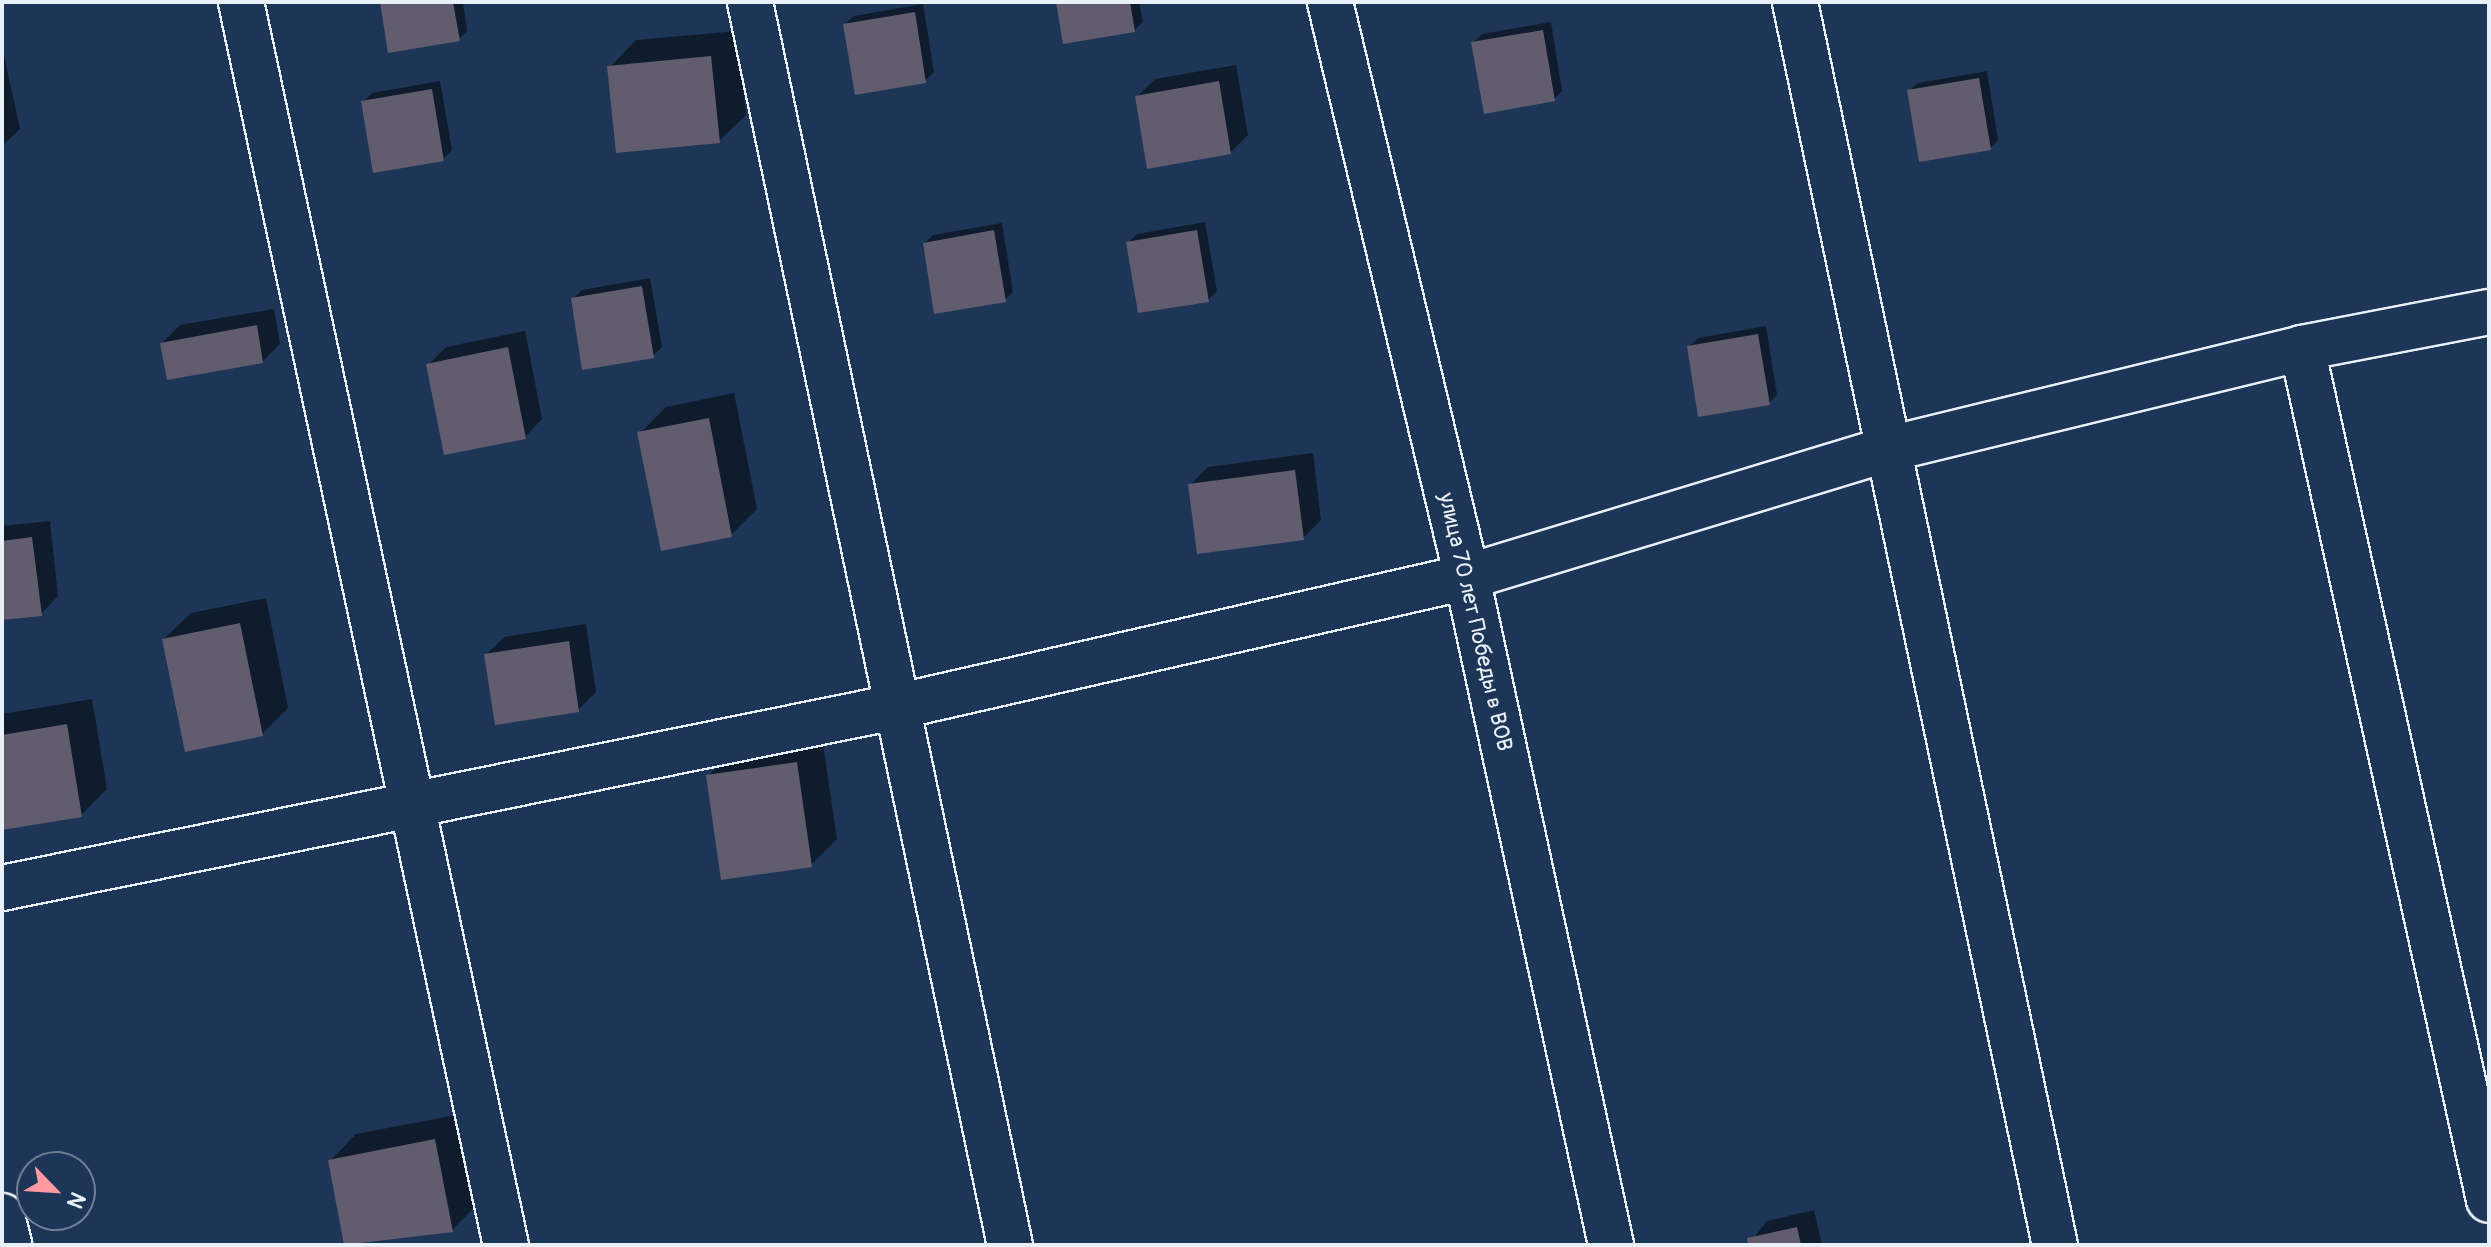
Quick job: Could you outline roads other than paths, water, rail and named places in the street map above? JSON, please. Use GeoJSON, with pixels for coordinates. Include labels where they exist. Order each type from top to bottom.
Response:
{"type":"FeatureCollection","features":[{"type":"Feature","properties":{"kind":"street"},"geometry":{"type":"LineString","coordinates":[[241,2],[506,1245]]}},
{"type":"Feature","properties":{"kind":"street"},"geometry":{"type":"LineString","coordinates":[[750,2],[900,706],[1010,1245]]}},
{"type":"Feature","properties":{"kind":"street","name":"улица 70 лет Победы в ВОВ"},"geometry":{"type":"LineString","coordinates":[[1330,2],[1467,577],[1611,1245]]}},
{"type":"Feature","properties":{"kind":"street"},"geometry":{"type":"LineString","coordinates":[[1795,2],[1885,450],[2055,1245]]}},
{"type":"Feature","properties":{"kind":"street"},"geometry":{"type":"LineString","coordinates":[[2,888],[900,706],[1467,577],[1885,450],[2302,348],[2489,312]]}},
{"type":"Feature","properties":{"kind":"street"},"geometry":{"type":"LineString","coordinates":[[2302,348],[2489,1200]]}},
{"type":"Feature","properties":{"kind":"street"},"geometry":{"type":"LineString","coordinates":[[2,1216],[9,1245]]}}]}
